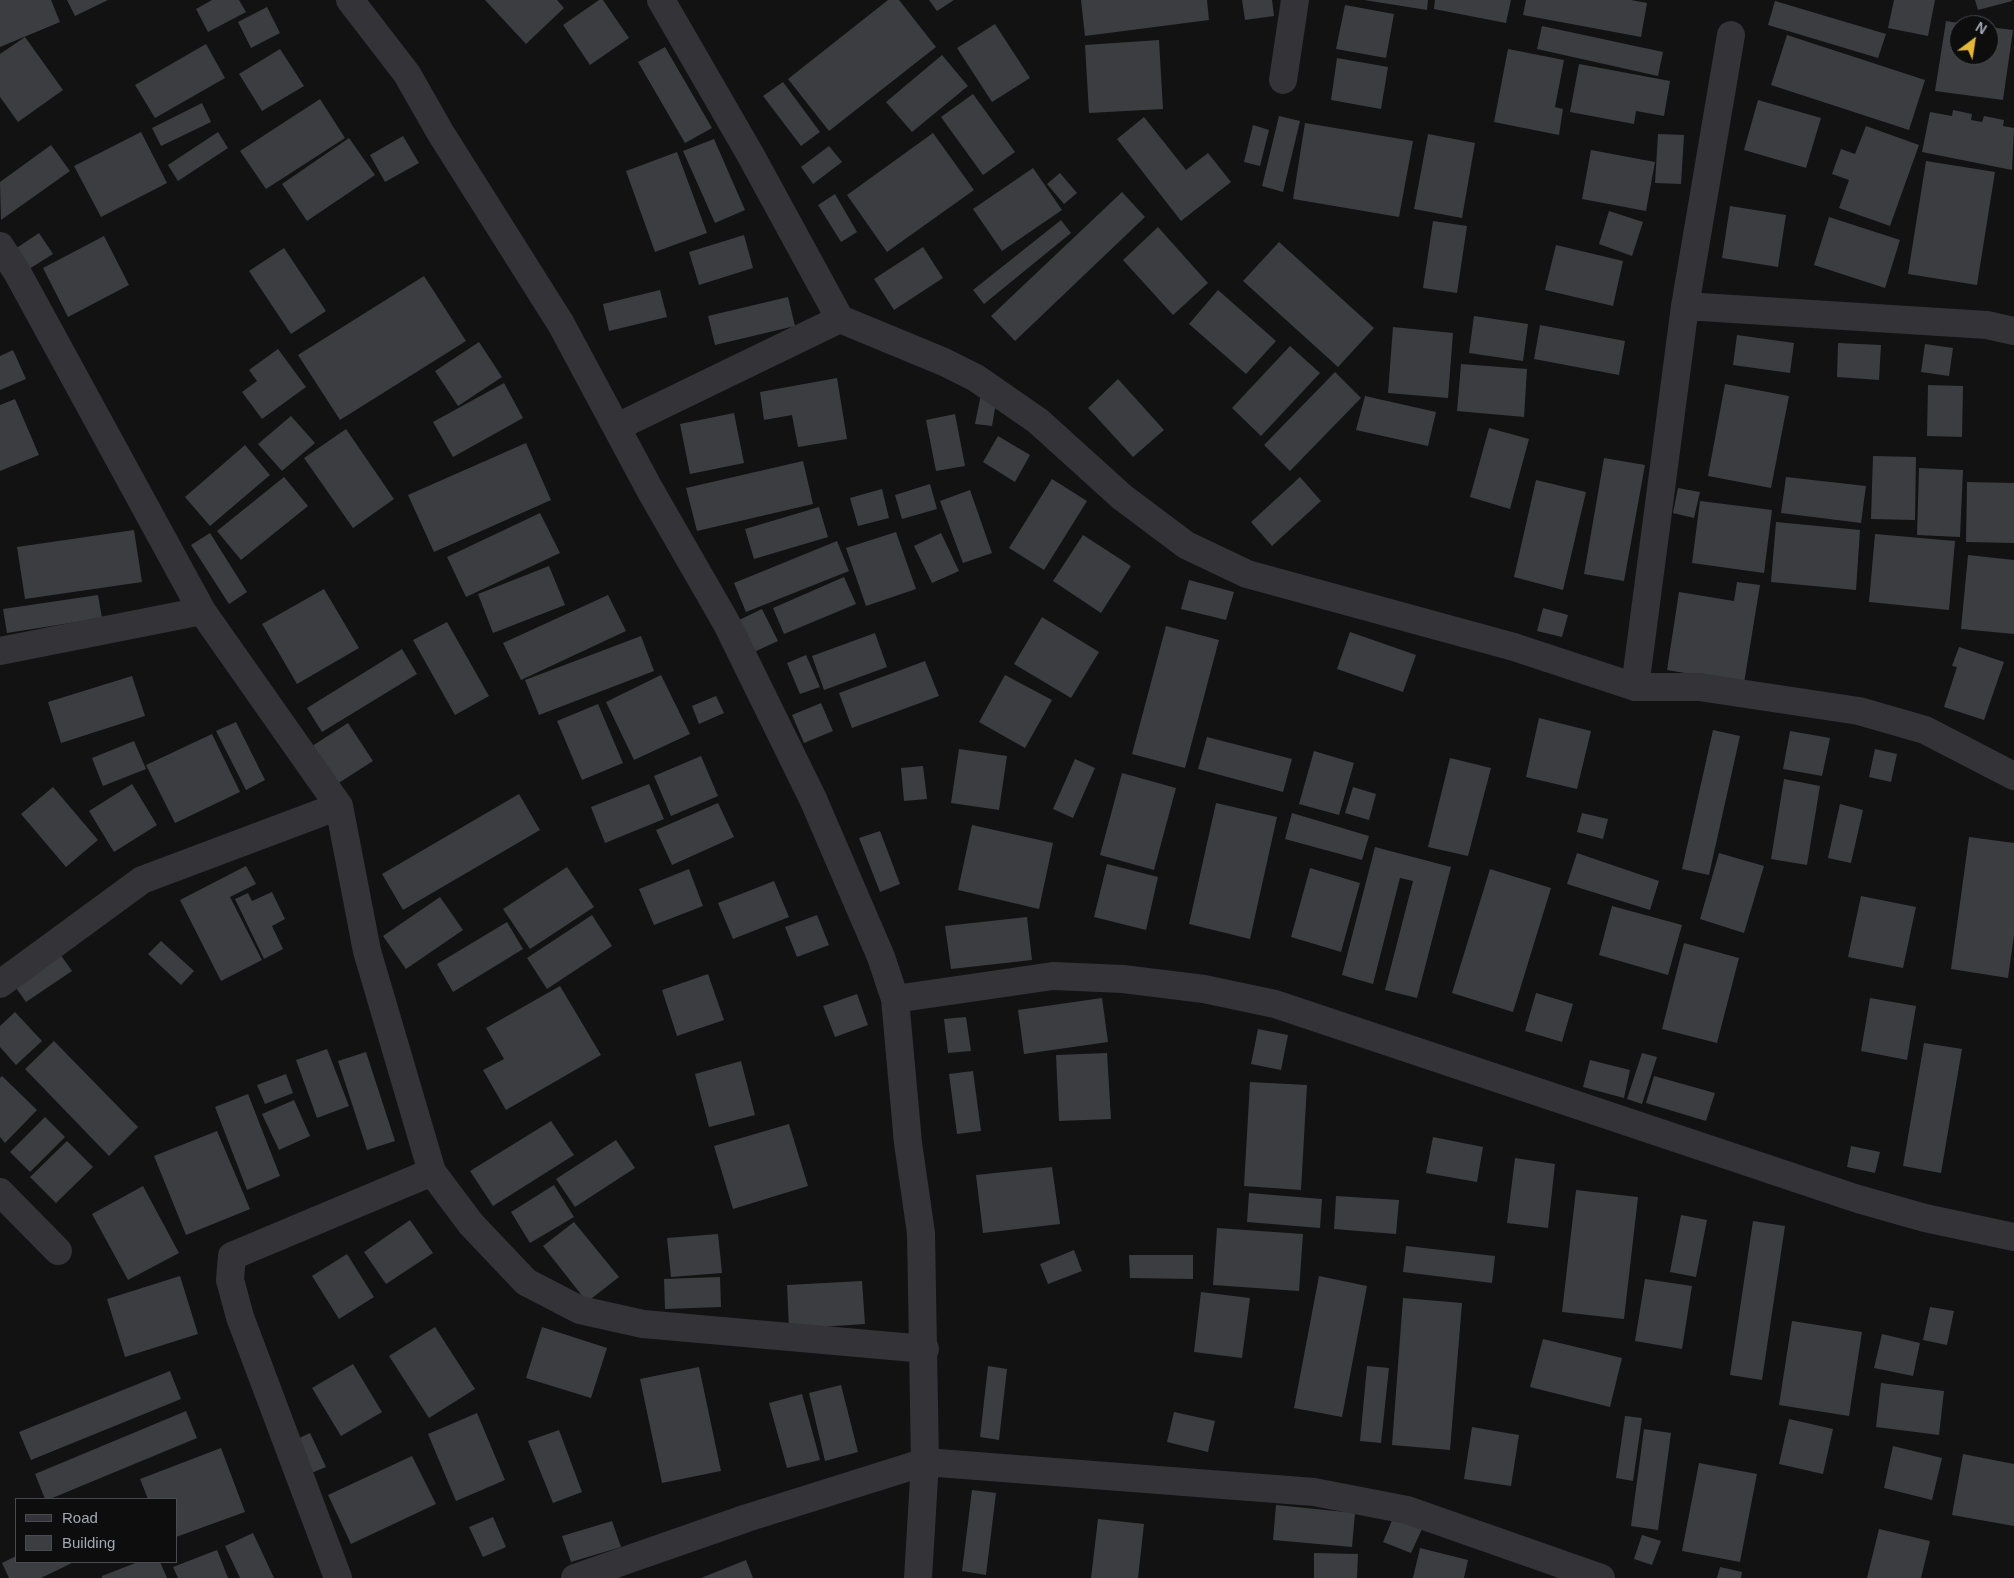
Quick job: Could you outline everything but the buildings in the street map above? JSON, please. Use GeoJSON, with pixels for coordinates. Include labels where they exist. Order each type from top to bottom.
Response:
{"type":"FeatureCollection","features":[{"type":"Feature","properties":{"kind":"street"},"geometry":{"type":"LineString","coordinates":[[350,0],[407,74],[440,132],[561,324],[650,490],[727,624],[813,799],[881,957],[895,999],[908,1143],[921,1234],[925,1349],[925,1462],[918,1578]]}},
{"type":"Feature","properties":{"kind":"street"},"geometry":{"type":"LineString","coordinates":[[661,0],[750,154],[840,319],[944,362],[976,378],[1038,421],[1122,497],[1186,545],[1247,574],[1514,647],[1635,686],[1699,687],[1859,711],[1925,730],[2014,776]]}},
{"type":"Feature","properties":{"kind":"street"},"geometry":{"type":"LineString","coordinates":[[1283,80],[1295,0]]}},
{"type":"Feature","properties":{"kind":"street"},"geometry":{"type":"LineString","coordinates":[[1635,686],[1685,306],[1731,35]]}},
{"type":"Feature","properties":{"kind":"street"},"geometry":{"type":"LineString","coordinates":[[0,246],[17,272],[202,611],[339,806],[367,951],[432,1172],[471,1224],[526,1282],[580,1310],[643,1324],[925,1349]]}},
{"type":"Feature","properties":{"kind":"street"},"geometry":{"type":"LineString","coordinates":[[1685,306],[1978,324],[2014,331]]}},
{"type":"Feature","properties":{"kind":"street"},"geometry":{"type":"LineString","coordinates":[[617,427],[840,319]]}},
{"type":"Feature","properties":{"kind":"street"},"geometry":{"type":"LineString","coordinates":[[0,651],[202,611]]}},
{"type":"Feature","properties":{"kind":"street"},"geometry":{"type":"LineString","coordinates":[[0,984],[142,880],[339,806]]}},
{"type":"Feature","properties":{"kind":"street"},"geometry":{"type":"LineString","coordinates":[[895,999],[1053,976],[1123,979],[1204,989],[1275,1004],[1858,1199],[1925,1218],[2014,1237]]}},
{"type":"Feature","properties":{"kind":"street"},"geometry":{"type":"LineString","coordinates":[[338,1578],[240,1317],[230,1280],[232,1256],[432,1172]]}},
{"type":"Feature","properties":{"kind":"street"},"geometry":{"type":"LineString","coordinates":[[0,1192],[58,1251]]}},
{"type":"Feature","properties":{"kind":"street"},"geometry":{"type":"LineString","coordinates":[[575,1578],[747,1518],[925,1462],[1314,1492],[1407,1510],[1601,1578]]}}]}
